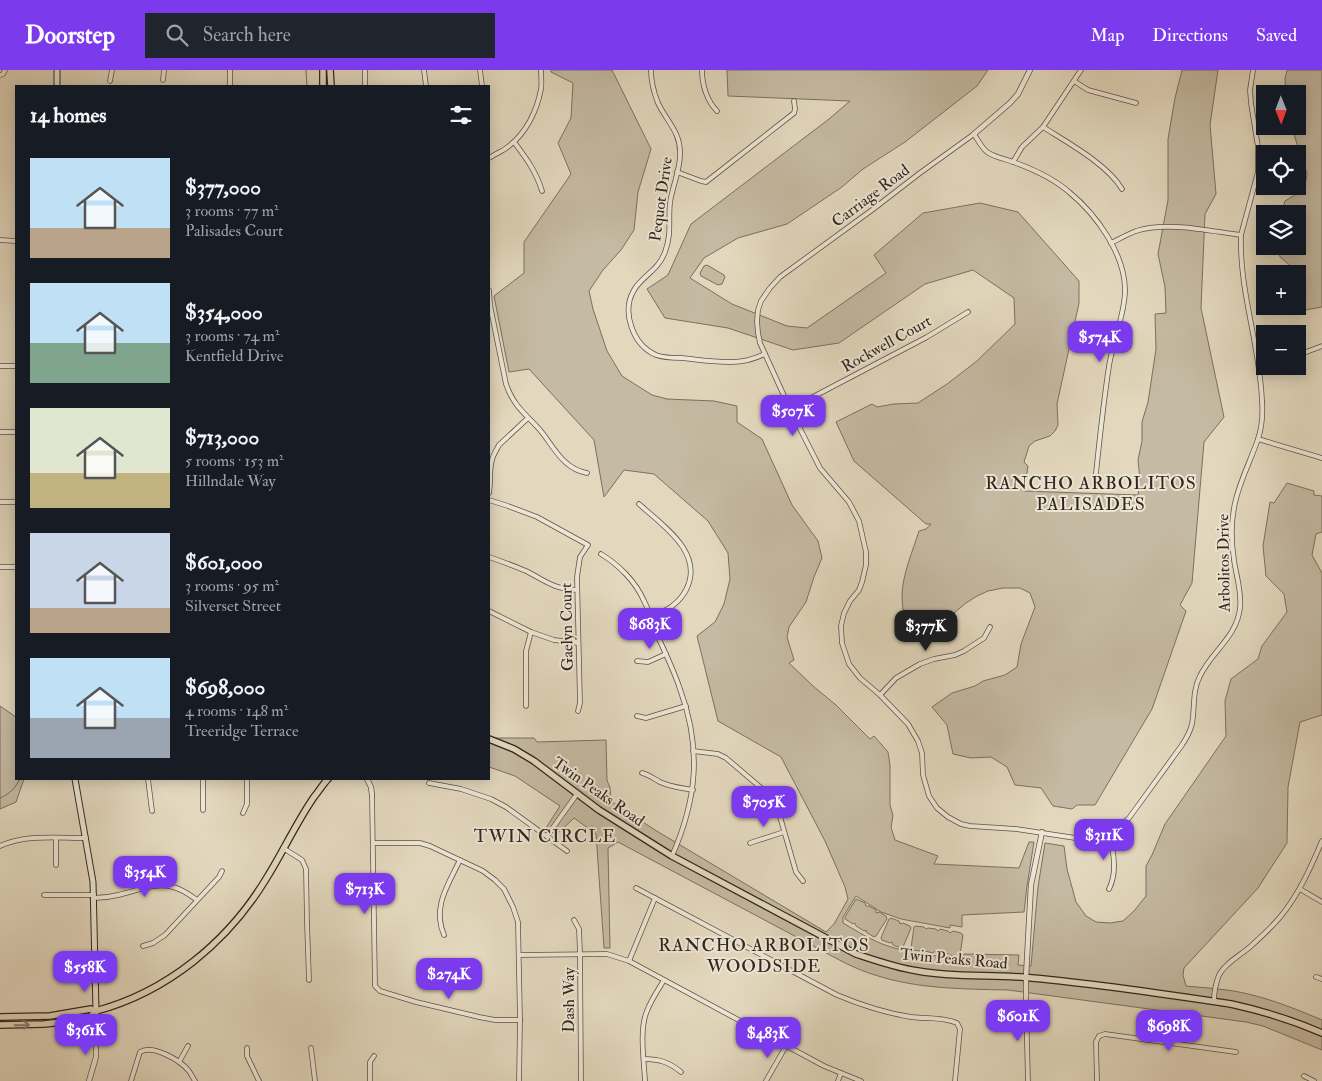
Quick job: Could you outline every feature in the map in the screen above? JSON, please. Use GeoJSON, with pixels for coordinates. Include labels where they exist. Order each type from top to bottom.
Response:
{"type":"FeatureCollection","features":[{"type":"Feature","properties":{"kind":"main road"},"geometry":{"type":"LineString","coordinates":[[57,70],[57,85]]}},
{"type":"Feature","properties":{"kind":"main road"},"geometry":{"type":"LineString","coordinates":[[323,70],[324,85]]}},
{"type":"Feature","properties":{"kind":"main road"},"geometry":{"type":"LineString","coordinates":[[330,70],[331,85]]}},
{"type":"Feature","properties":{"kind":"main road","name":"Twin Peaks Road"},"geometry":{"type":"LineString","coordinates":[[490,739],[534,760],[599,810],[672,856],[856,954],[887,965],[939,974],[1058,980],[1214,1001],[1255,1009],[1322,1033]]}},
{"type":"Feature","properties":{"kind":"main road"},"geometry":{"type":"LineString","coordinates":[[75,780],[93,879],[96,1011]]}},
{"type":"Feature","properties":{"kind":"main road"},"geometry":{"type":"LineString","coordinates":[[0,1025],[44,1024],[90,1017],[96,1011],[130,1001],[155,988],[193,962],[234,924],[255,897],[309,805],[327,780]]}},
{"type":"Feature","properties":{"kind":"main road"},"geometry":{"type":"LineString","coordinates":[[0,1017],[50,1016],[91,1009],[96,1011]]}},
{"type":"Feature","properties":{"kind":"street"},"geometry":{"type":"LineString","coordinates":[[0,75],[5,70]]}},
{"type":"Feature","properties":{"kind":"street"},"geometry":{"type":"LineString","coordinates":[[110,81],[112,70]]}},
{"type":"Feature","properties":{"kind":"street"},"geometry":{"type":"LineString","coordinates":[[163,80],[164,70]]}},
{"type":"Feature","properties":{"kind":"street"},"geometry":{"type":"LineString","coordinates":[[230,70],[230,85]]}},
{"type":"Feature","properties":{"kind":"street"},"geometry":{"type":"LineString","coordinates":[[364,70],[365,85]]}},
{"type":"Feature","properties":{"kind":"street"},"geometry":{"type":"LineString","coordinates":[[424,70],[426,85]]}},
{"type":"Feature","properties":{"kind":"street"},"geometry":{"type":"LineString","coordinates":[[480,70],[482,85]]}},
{"type":"Feature","properties":{"kind":"street"},"geometry":{"type":"LineString","coordinates":[[490,157],[514,142],[530,121],[538,102],[541,88],[541,70]]}},
{"type":"Feature","properties":{"kind":"street","name":"Pequot Drive"},"geometry":{"type":"LineString","coordinates":[[651,70],[652,82],[658,103],[674,128],[680,144],[680,157],[670,206],[670,239],[658,266],[635,288],[628,307],[630,321],[638,341],[650,351],[663,357],[735,362],[750,360],[765,354]]}},
{"type":"Feature","properties":{"kind":"street"},"geometry":{"type":"LineString","coordinates":[[702,70],[704,86],[710,104],[717,111]]}},
{"type":"Feature","properties":{"kind":"street","name":"Carriage Road"},"geometry":{"type":"LineString","coordinates":[[880,695],[860,678],[849,664],[842,643],[844,613],[858,590],[866,566],[866,552],[862,530],[849,502],[820,468],[790,410],[765,354],[758,333],[758,310],[761,301],[780,276],[974,134],[1010,104],[1018,94],[1030,70]]}},
{"type":"Feature","properties":{"kind":"street"},"geometry":{"type":"LineString","coordinates":[[1013,162],[1022,147],[1043,127],[1081,70]]}},
{"type":"Feature","properties":{"kind":"street","name":"Arbolitos Drive"},"geometry":{"type":"LineString","coordinates":[[1253,70],[1250,103],[1258,147],[1258,172],[1241,235],[1242,265],[1256,352]]}},
{"type":"Feature","properties":{"kind":"street"},"geometry":{"type":"LineString","coordinates":[[1074,81],[1088,90],[1136,103]]}},
{"type":"Feature","properties":{"kind":"street"},"geometry":{"type":"LineString","coordinates":[[677,172],[706,182],[794,113],[794,101]]}},
{"type":"Feature","properties":{"kind":"street"},"geometry":{"type":"LineString","coordinates":[[1043,127],[1087,155],[1116,179],[1122,189]]}},
{"type":"Feature","properties":{"kind":"street"},"geometry":{"type":"LineString","coordinates":[[974,134],[987,152],[1037,171],[1069,192],[1081,202],[1096,220],[1117,253],[1123,273],[1125,293],[1110,357],[1095,483]]}},
{"type":"Feature","properties":{"kind":"street"},"geometry":{"type":"LineString","coordinates":[[514,142],[532,166],[542,191]]}},
{"type":"Feature","properties":{"kind":"street"},"geometry":{"type":"LineString","coordinates":[[1111,243],[1136,232],[1168,226],[1241,235]]}},
{"type":"Feature","properties":{"kind":"street"},"geometry":{"type":"LineString","coordinates":[[0,240],[15,240]]}},
{"type":"Feature","properties":{"kind":"street"},"geometry":{"type":"LineString","coordinates":[[490,305],[510,396],[520,410],[540,431],[558,456],[578,472],[587,473]]}},
{"type":"Feature","properties":{"kind":"street","name":"Rockwell Court"},"geometry":{"type":"LineString","coordinates":[[790,410],[927,337],[968,312]]}},
{"type":"Feature","properties":{"kind":"street"},"geometry":{"type":"LineString","coordinates":[[1306,352],[1322,346]]}},
{"type":"Feature","properties":{"kind":"street"},"geometry":{"type":"LineString","coordinates":[[0,366],[15,366]]}},
{"type":"Feature","properties":{"kind":"street","name":"Arbolitos Drive"},"geometry":{"type":"LineString","coordinates":[[880,695],[908,724],[918,741],[922,753],[923,775],[929,796],[937,808],[948,818],[970,826],[1042,832],[1082,839],[1108,834],[1120,826],[1129,818],[1187,738],[1192,725],[1199,677],[1206,664],[1226,641],[1235,625],[1240,609],[1232,531],[1235,504],[1242,478],[1258,439],[1261,426],[1263,412],[1259,375]]}},
{"type":"Feature","properties":{"kind":"street"},"geometry":{"type":"LineString","coordinates":[[490,489],[492,461],[499,445],[528,418]]}},
{"type":"Feature","properties":{"kind":"street"},"geometry":{"type":"LineString","coordinates":[[0,432],[15,432]]}},
{"type":"Feature","properties":{"kind":"street"},"geometry":{"type":"LineString","coordinates":[[1258,439],[1322,458]]}},
{"type":"Feature","properties":{"kind":"street","name":"Gaelyn Court"},"geometry":{"type":"LineString","coordinates":[[490,500],[537,517],[588,545],[580,558],[577,577],[580,703],[578,712]]}},
{"type":"Feature","properties":{"kind":"street"},"geometry":{"type":"LineString","coordinates":[[0,502],[15,502]]}},
{"type":"Feature","properties":{"kind":"street"},"geometry":{"type":"LineString","coordinates":[[639,504],[680,543],[688,554],[690,567],[689,584],[682,599],[670,609],[650,616]]}},
{"type":"Feature","properties":{"kind":"street"},"geometry":{"type":"LineString","coordinates":[[601,554],[623,571],[644,600],[680,689],[692,731],[694,751],[693,790],[689,811],[672,856]]}},
{"type":"Feature","properties":{"kind":"street"},"geometry":{"type":"LineString","coordinates":[[490,557],[529,573],[549,585],[566,590],[577,590]]}},
{"type":"Feature","properties":{"kind":"street"},"geometry":{"type":"LineString","coordinates":[[0,567],[15,567]]}},
{"type":"Feature","properties":{"kind":"street"},"geometry":{"type":"LineString","coordinates":[[490,612],[531,632],[554,640],[578,643]]}},
{"type":"Feature","properties":{"kind":"street"},"geometry":{"type":"LineString","coordinates":[[880,695],[896,678],[920,664],[964,652],[984,638],[990,627]]}},
{"type":"Feature","properties":{"kind":"street"},"geometry":{"type":"LineString","coordinates":[[526,706],[526,651],[531,632]]}},
{"type":"Feature","properties":{"kind":"street"},"geometry":{"type":"LineString","coordinates":[[637,661],[648,662],[666,654]]}},
{"type":"Feature","properties":{"kind":"street"},"geometry":{"type":"LineString","coordinates":[[637,716],[646,718],[686,706]]}},
{"type":"Feature","properties":{"kind":"street"},"geometry":{"type":"LineString","coordinates":[[694,751],[718,754],[726,758],[776,803],[796,872],[803,881]]}},
{"type":"Feature","properties":{"kind":"street"},"geometry":{"type":"LineString","coordinates":[[642,773],[649,774],[664,784],[693,790]]}},
{"type":"Feature","properties":{"kind":"street"},"geometry":{"type":"LineString","coordinates":[[148,780],[152,812]]}},
{"type":"Feature","properties":{"kind":"street"},"geometry":{"type":"LineString","coordinates":[[203,780],[203,810]]}},
{"type":"Feature","properties":{"kind":"street"},"geometry":{"type":"LineString","coordinates":[[243,813],[247,804],[246,780]]}},
{"type":"Feature","properties":{"kind":"street"},"geometry":{"type":"LineString","coordinates":[[368,780],[372,795],[375,986],[380,990],[425,1004],[479,1017],[495,1020],[520,1020]]}},
{"type":"Feature","properties":{"kind":"street"},"geometry":{"type":"LineString","coordinates":[[429,783],[462,789],[491,799],[506,807],[567,851]]}},
{"type":"Feature","properties":{"kind":"street"},"geometry":{"type":"LineString","coordinates":[[547,836],[577,794]]}},
{"type":"Feature","properties":{"kind":"street"},"geometry":{"type":"LineString","coordinates":[[750,843],[784,832]]}},
{"type":"Feature","properties":{"kind":"street"},"geometry":{"type":"LineString","coordinates":[[1028,1081],[1026,977],[1031,885],[1042,832]]}},
{"type":"Feature","properties":{"kind":"street"},"geometry":{"type":"LineString","coordinates":[[1108,834],[1114,856],[1113,880],[1109,889]]}},
{"type":"Feature","properties":{"kind":"street"},"geometry":{"type":"LineString","coordinates":[[0,846],[10,841],[24,838],[86,838]]}},
{"type":"Feature","properties":{"kind":"street"},"geometry":{"type":"LineString","coordinates":[[56,838],[56,865]]}},
{"type":"Feature","properties":{"kind":"street"},"geometry":{"type":"LineString","coordinates":[[1214,1001],[1214,993],[1220,974],[1226,966],[1265,933],[1282,915],[1300,889],[1322,841]]}},
{"type":"Feature","properties":{"kind":"street"},"geometry":{"type":"LineString","coordinates":[[373,844],[420,843],[430,846],[482,871],[504,889],[518,922],[519,1081]]}},
{"type":"Feature","properties":{"kind":"street"},"geometry":{"type":"LineString","coordinates":[[283,848],[302,860],[306,869],[309,980]]}},
{"type":"Feature","properties":{"kind":"street"},"geometry":{"type":"LineString","coordinates":[[444,935],[440,925],[439,911],[442,898],[460,860]]}},
{"type":"Feature","properties":{"kind":"street"},"geometry":{"type":"LineString","coordinates":[[143,946],[153,943],[166,935],[219,877],[222,871]]}},
{"type":"Feature","properties":{"kind":"street"},"geometry":{"type":"LineString","coordinates":[[171,886],[174,872]]}},
{"type":"Feature","properties":{"kind":"street"},"geometry":{"type":"LineString","coordinates":[[44,896],[113,897],[150,887],[171,886],[186,892],[197,900]]}},
{"type":"Feature","properties":{"kind":"street"},"geometry":{"type":"LineString","coordinates":[[636,888],[837,995],[894,1014],[924,1019],[951,1020],[957,1023],[960,1029],[955,1081]]}},
{"type":"Feature","properties":{"kind":"street"},"geometry":{"type":"LineString","coordinates":[[1300,889],[1322,902]]}},
{"type":"Feature","properties":{"kind":"street"},"geometry":{"type":"LineString","coordinates":[[629,961],[654,898]]}},
{"type":"Feature","properties":{"kind":"street","name":"Dash Way"},"geometry":{"type":"LineString","coordinates":[[574,920],[579,930],[581,1081]]}},
{"type":"Feature","properties":{"kind":"street"},"geometry":{"type":"LineString","coordinates":[[519,955],[607,954],[629,961],[824,1066],[861,1081]]}},
{"type":"Feature","properties":{"kind":"street"},"geometry":{"type":"LineString","coordinates":[[1316,976],[1322,979]]}},
{"type":"Feature","properties":{"kind":"street"},"geometry":{"type":"LineString","coordinates":[[645,1081],[644,1018],[664,980]]}},
{"type":"Feature","properties":{"kind":"street"},"geometry":{"type":"LineString","coordinates":[[89,1081],[96,1058],[96,1011]]}},
{"type":"Feature","properties":{"kind":"street"},"geometry":{"type":"LineString","coordinates":[[1097,1081],[1096,1042],[1099,1036],[1105,1034],[1236,1052]]}},
{"type":"Feature","properties":{"kind":"street"},"geometry":{"type":"LineString","coordinates":[[179,1062],[188,1046]]}},
{"type":"Feature","properties":{"kind":"street"},"geometry":{"type":"LineString","coordinates":[[766,1081],[786,1046]]}},
{"type":"Feature","properties":{"kind":"street"},"geometry":{"type":"LineString","coordinates":[[246,1048],[247,1056],[259,1081]]}},
{"type":"Feature","properties":{"kind":"street"},"geometry":{"type":"LineString","coordinates":[[311,1048],[316,1081]]}},
{"type":"Feature","properties":{"kind":"street"},"geometry":{"type":"LineString","coordinates":[[131,1081],[140,1052],[147,1049],[171,1057],[179,1062],[188,1070],[195,1081]]}},
{"type":"Feature","properties":{"kind":"street"},"geometry":{"type":"LineString","coordinates":[[370,1081],[370,1062],[374,1056]]}},
{"type":"Feature","properties":{"kind":"street"},"geometry":{"type":"LineString","coordinates":[[644,1059],[663,1061],[681,1072]]}},
{"type":"Feature","properties":{"kind":"street"},"geometry":{"type":"LineString","coordinates":[[838,1081],[841,1074]]}},
{"type":"Feature","properties":{"kind":"street"},"geometry":{"type":"LineString","coordinates":[[1304,1076],[1314,1081]]}},
{"type":"Feature","properties":{"kind":"shaded area"},"geometry":{"type":"Polygon","coordinates":[[[551,70],[612,70],[651,149],[638,192],[634,230],[589,291],[607,351],[622,376],[652,395],[667,399],[714,401],[737,406],[737,422],[762,439],[792,505],[818,541],[822,558],[806,602],[789,627],[787,637],[794,660],[789,663],[836,705],[870,739],[874,736],[888,752],[890,765],[890,805],[893,816],[891,827],[895,840],[938,856],[934,864],[1019,868],[1029,842],[1034,842],[1024,912],[962,915],[962,927],[950,925],[950,928],[901,919],[881,912],[856,896],[843,917],[843,923],[865,936],[897,949],[934,956],[962,959],[964,954],[1019,955],[1018,965],[1031,966],[1038,887],[1045,843],[1064,846],[1067,869],[1076,902],[1086,916],[1096,922],[1110,923],[1123,921],[1134,911],[1146,896],[1146,866],[1165,824],[1226,736],[1225,701],[1231,679],[1258,659],[1262,646],[1287,612],[1284,594],[1266,576],[1263,546],[1270,502],[1274,503],[1287,483],[1314,491],[1314,495],[1322,496],[1322,532],[1316,534],[1312,555],[1322,573],[1322,715],[1300,722],[1288,787],[1287,843],[1258,888],[1184,968],[1183,975],[1186,986],[1248,994],[1277,1002],[1322,1020],[1322,1050],[1263,1026],[1246,1022],[1008,990],[958,989],[924,986],[891,980],[860,970],[839,960],[618,842],[608,848],[610,948],[604,948],[596,834],[574,818],[556,835],[546,828],[560,806],[515,776],[490,767],[490,738],[534,738],[537,742],[606,740],[607,780],[611,801],[655,830],[826,932],[834,924],[848,899],[845,887],[825,841],[781,757],[718,721],[697,636],[715,622],[724,604],[730,579],[728,553],[708,521],[654,474],[624,470],[604,497],[594,440],[529,369],[509,372],[494,296],[524,273],[524,242],[571,174],[558,143],[571,118],[573,83],[551,72],[551,70]]]}},
{"type":"Feature","properties":{"kind":"shaded area"},"geometry":{"type":"Polygon","coordinates":[[[727,70],[988,70],[977,86],[905,142],[863,169],[842,187],[787,224],[738,238],[704,258],[690,278],[732,304],[787,326],[807,328],[886,273],[874,255],[923,213],[980,203],[1018,212],[1079,281],[1079,303],[1057,404],[1058,425],[1050,436],[1035,441],[1029,446],[1024,462],[1028,466],[1024,491],[1138,495],[1140,479],[1138,460],[1142,441],[1142,422],[1148,402],[1156,349],[1155,314],[1166,313],[1165,287],[1158,254],[1168,200],[1168,139],[1175,98],[1182,70],[1218,70],[1210,125],[1216,194],[1205,214],[1201,308],[1224,417],[1204,442],[1192,583],[1180,605],[1186,611],[1152,709],[1095,805],[1077,805],[1072,809],[1053,806],[1041,788],[1015,785],[1007,767],[991,757],[971,758],[953,754],[947,725],[932,707],[952,693],[1005,675],[1017,667],[1021,644],[1035,607],[1030,593],[1020,588],[1003,588],[988,591],[977,596],[943,622],[919,631],[907,627],[903,612],[902,588],[919,531],[926,529],[931,524],[926,524],[854,461],[836,422],[872,404],[877,407],[918,403],[947,384],[977,361],[1015,324],[1014,298],[973,270],[925,284],[839,343],[793,350],[728,328],[665,318],[647,289],[668,275],[691,224],[850,101],[728,96],[727,70]]]}},
{"type":"Feature","properties":{"kind":"shaded area"},"geometry":{"type":"Polygon","coordinates":[[[1287,70],[1322,70],[1322,307],[1306,310],[1306,265],[1290,265],[1280,255],[1306,255],[1306,205],[1284,205],[1285,201],[1294,195],[1306,195],[1306,145],[1297,145],[1294,135],[1306,135],[1306,85],[1285,85],[1287,70]]]}},
{"type":"Feature","properties":{"kind":"shaded area"},"geometry":{"type":"Polygon","coordinates":[[[707,265],[724,275],[722,284],[718,285],[701,276],[700,273],[704,266],[707,265]]]}},
{"type":"Feature","properties":{"kind":"shaded area"},"geometry":{"type":"Polygon","coordinates":[[[0,706],[15,716],[15,780],[24,780],[16,802],[0,809],[0,706]]]}},
{"type":"Feature","properties":{"kind":"shaded area"},"geometry":{"type":"Polygon","coordinates":[[[856,899],[876,910],[876,913],[879,912],[886,916],[887,919],[876,936],[874,937],[866,932],[866,930],[864,931],[856,926],[855,923],[853,924],[845,919],[856,899]]]}},
{"type":"Feature","properties":{"kind":"shaded area"},"geometry":{"type":"Polygon","coordinates":[[[891,918],[911,928],[901,948],[881,938],[891,918]]]}},
{"type":"Feature","properties":{"kind":"shaded area"},"geometry":{"type":"Polygon","coordinates":[[[914,927],[936,929],[938,931],[940,929],[950,933],[953,931],[961,933],[963,935],[960,955],[936,953],[935,951],[933,953],[923,949],[921,951],[912,950],[914,927]]]}},
{"type":"Feature","properties":{"kind":"waterway"},"geometry":{"type":"LineString","coordinates":[[306,70],[307,85]]}},
{"type":"Feature","properties":{"kind":"waterway"},"geometry":{"type":"LineString","coordinates":[[0,798],[7,795],[19,780]]}},
{"type":"Feature","properties":{"kind":"district","name":"RANCHO ARBOLITOS PALISADES"},"geometry":{"type":"Point","coordinates":[1091,493]}},
{"type":"Feature","properties":{"kind":"district","name":"TWIN CIRCLE"},"geometry":{"type":"Point","coordinates":[545,836]}},
{"type":"Feature","properties":{"kind":"district","name":"RANCHO ARBOLITOS WOODSIDE"},"geometry":{"type":"Point","coordinates":[764,955]}}]}
